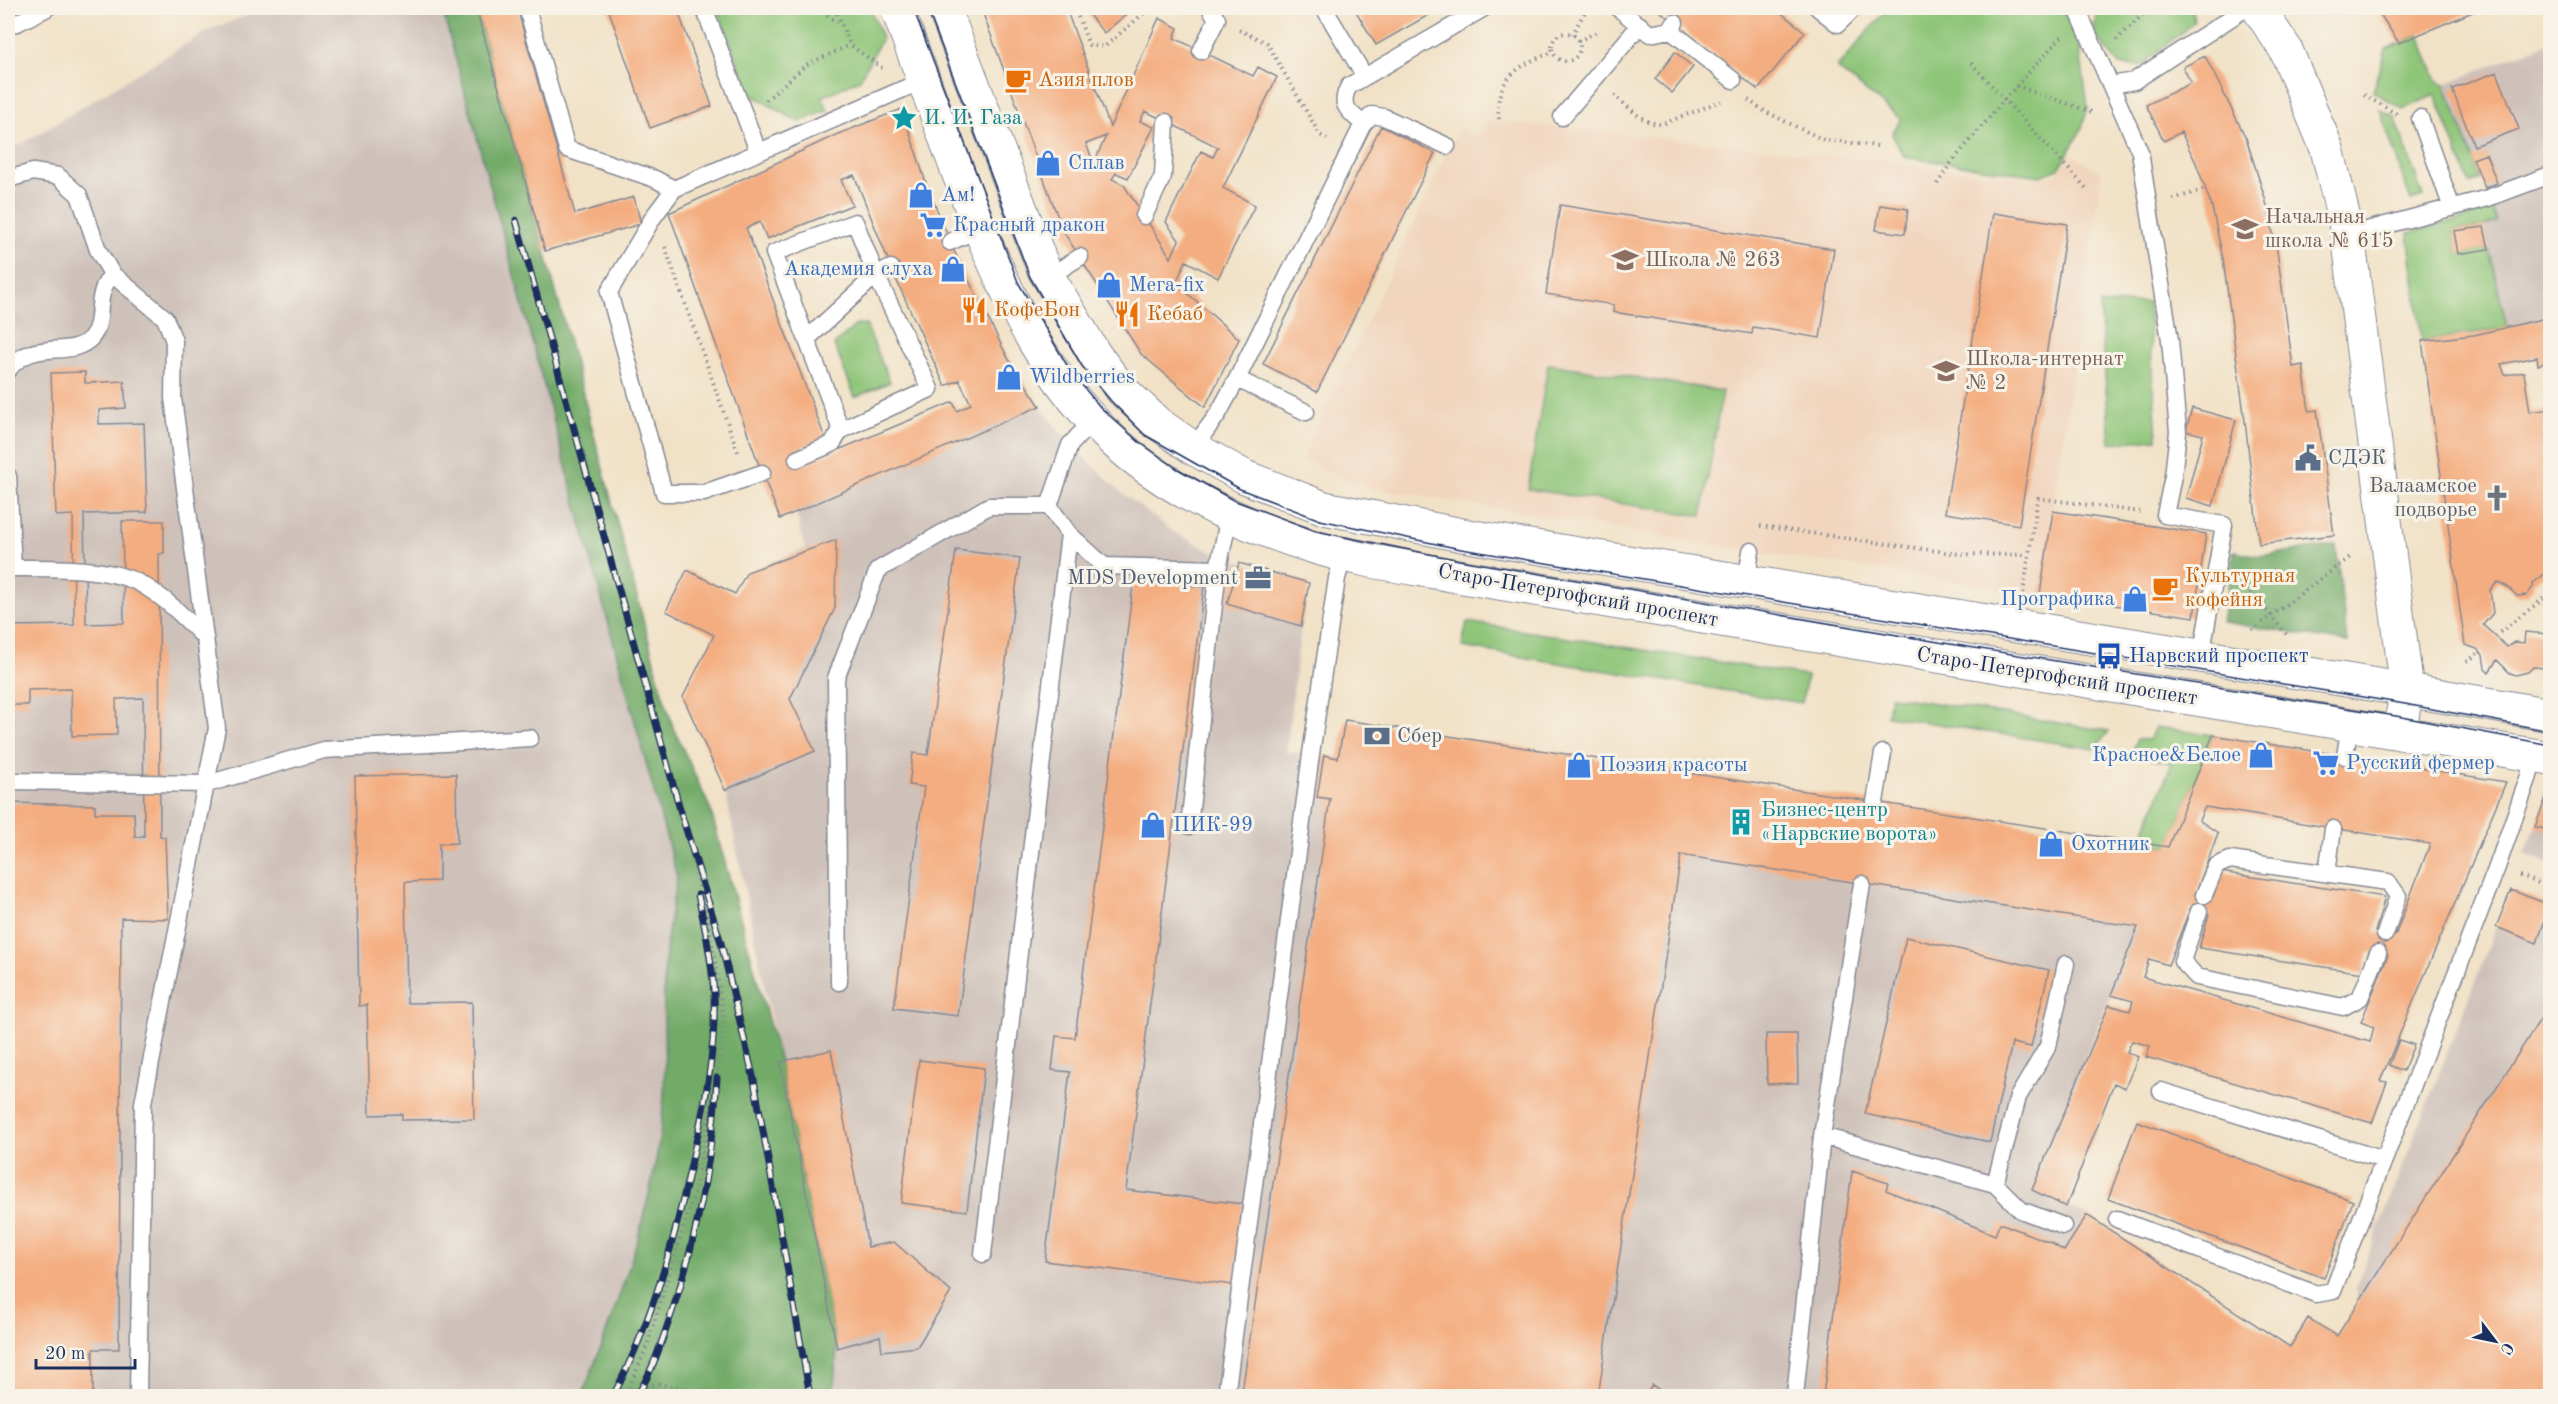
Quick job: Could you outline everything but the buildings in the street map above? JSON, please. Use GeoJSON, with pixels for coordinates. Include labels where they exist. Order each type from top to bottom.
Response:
{"type":"FeatureCollection","features":[{"type":"Feature","properties":{"kind":"main road","name":"Старо-Петергофский проспект"},"geometry":{"type":"LineString","coordinates":[[897,8],[979,229],[1006,291],[1034,342],[1062,384],[1093,420],[1130,455],[1170,483],[1229,516],[1311,546],[1344,554],[1927,655],[2542,757]]}},
{"type":"Feature","properties":{"kind":"main road","name":"Старо-Петергофский проспект"},"geometry":{"type":"LineString","coordinates":[[944,8],[1048,277],[1095,355],[1122,390],[1157,423],[1193,448],[1245,477],[1324,508],[1462,535],[1749,567],[2201,657],[2550,710]]}},
{"type":"Feature","properties":{"kind":"main road"},"geometry":{"type":"LineString","coordinates":[[2258,8],[2286,50],[2327,149],[2348,235],[2407,690],[2399,733]]}},
{"type":"Feature","properties":{"kind":"lane"},"geometry":{"type":"LineString","coordinates":[[8,25],[48,8]]}},
{"type":"Feature","properties":{"kind":"lane"},"geometry":{"type":"LineString","coordinates":[[527,8],[567,149],[655,179],[674,189]]}},
{"type":"Feature","properties":{"kind":"lane"},"geometry":{"type":"LineString","coordinates":[[704,8],[758,151]]}},
{"type":"Feature","properties":{"kind":"lane"},"geometry":{"type":"LineString","coordinates":[[1324,8],[1365,77]]}},
{"type":"Feature","properties":{"kind":"lane"},"geometry":{"type":"LineString","coordinates":[[1363,124],[1345,106],[1343,97],[1349,86],[1484,8]]}},
{"type":"Feature","properties":{"kind":"lane"},"geometry":{"type":"LineString","coordinates":[[1618,8],[1650,34],[1673,27],[1720,65],[1736,88]]}},
{"type":"Feature","properties":{"kind":"lane"},"geometry":{"type":"LineString","coordinates":[[1818,8],[1838,24],[1854,8]]}},
{"type":"Feature","properties":{"kind":"lane"},"geometry":{"type":"LineString","coordinates":[[2112,85],[2134,81],[2246,8]]}},
{"type":"Feature","properties":{"kind":"lane"},"geometry":{"type":"LineString","coordinates":[[2078,9],[2140,152],[2170,340],[2178,432],[2173,476],[2165,515],[2224,525],[2201,657]]}},
{"type":"Feature","properties":{"kind":"lane"},"geometry":{"type":"LineString","coordinates":[[1201,51],[1213,13]]}},
{"type":"Feature","properties":{"kind":"lane"},"geometry":{"type":"LineString","coordinates":[[1562,117],[1640,25]]}},
{"type":"Feature","properties":{"kind":"lane"},"geometry":{"type":"LineString","coordinates":[[755,476],[704,493],[664,493],[609,292],[654,216],[674,189],[924,80]]}},
{"type":"Feature","properties":{"kind":"lane"},"geometry":{"type":"LineString","coordinates":[[1193,448],[1218,414],[1237,379],[1363,124],[1372,115],[1384,117],[1447,146]]}},
{"type":"Feature","properties":{"kind":"lane"},"geometry":{"type":"LineString","coordinates":[[2420,118],[2452,208]]}},
{"type":"Feature","properties":{"kind":"lane"},"geometry":{"type":"LineString","coordinates":[[1144,216],[1163,176],[1166,122]]}},
{"type":"Feature","properties":{"kind":"lane"},"geometry":{"type":"LineString","coordinates":[[8,179],[33,172],[58,176],[79,195],[98,250],[112,274],[165,318],[174,341],[173,398],[217,728],[143,1102],[138,1396]]}},
{"type":"Feature","properties":{"kind":"lane"},"geometry":{"type":"LineString","coordinates":[[2348,235],[2488,198],[2550,175]]}},
{"type":"Feature","properties":{"kind":"lane"},"geometry":{"type":"LineString","coordinates":[[797,459],[832,444],[842,430],[930,389],[884,271],[855,222],[774,253],[842,430]]}},
{"type":"Feature","properties":{"kind":"lane"},"geometry":{"type":"LineString","coordinates":[[950,242],[979,229]]}},
{"type":"Feature","properties":{"kind":"lane"},"geometry":{"type":"LineString","coordinates":[[1048,277],[1080,257]]}},
{"type":"Feature","properties":{"kind":"lane"},"geometry":{"type":"LineString","coordinates":[[807,339],[884,271]]}},
{"type":"Feature","properties":{"kind":"lane"},"geometry":{"type":"LineString","coordinates":[[8,370],[16,359],[33,351],[78,346],[90,338],[99,322],[99,304],[103,288],[112,274]]}},
{"type":"Feature","properties":{"kind":"lane"},"geometry":{"type":"LineString","coordinates":[[1237,379],[1306,412]]}},
{"type":"Feature","properties":{"kind":"lane"},"geometry":{"type":"LineString","coordinates":[[1049,506],[1070,445],[1093,420]]}},
{"type":"Feature","properties":{"kind":"lane"},"geometry":{"type":"LineString","coordinates":[[8,476],[10,568],[110,572],[140,583],[170,604],[205,638]]}},
{"type":"Feature","properties":{"kind":"lane"},"geometry":{"type":"LineString","coordinates":[[839,982],[836,678],[878,570],[989,506],[1049,506]]}},
{"type":"Feature","properties":{"kind":"lane"},"geometry":{"type":"LineString","coordinates":[[1049,506],[1069,534],[1104,566],[1218,569]]}},
{"type":"Feature","properties":{"kind":"lane"},"geometry":{"type":"LineString","coordinates":[[1189,826],[1218,569],[1229,516]]}},
{"type":"Feature","properties":{"kind":"lane"},"geometry":{"type":"LineString","coordinates":[[983,1254],[1069,534]]}},
{"type":"Feature","properties":{"kind":"lane"},"geometry":{"type":"LineString","coordinates":[[1226,1396],[1312,745],[1337,578],[1344,554]]}},
{"type":"Feature","properties":{"kind":"lane"},"geometry":{"type":"LineString","coordinates":[[2345,756],[2350,725]]}},
{"type":"Feature","properties":{"kind":"lane"},"geometry":{"type":"LineString","coordinates":[[8,781],[207,784],[324,750],[530,738]]}},
{"type":"Feature","properties":{"kind":"lane"},"geometry":{"type":"LineString","coordinates":[[1875,802],[1883,753]]}},
{"type":"Feature","properties":{"kind":"lane"},"geometry":{"type":"LineString","coordinates":[[2117,1219],[2316,1294],[2333,1291],[2497,867],[2529,776],[2542,757]]}},
{"type":"Feature","properties":{"kind":"lane"},"geometry":{"type":"LineString","coordinates":[[2327,873],[2333,829]]}},
{"type":"Feature","properties":{"kind":"lane"},"geometry":{"type":"LineString","coordinates":[[2378,953],[2360,998],[2343,1007],[2197,977],[2182,961],[2216,866],[2230,860],[2388,882],[2398,896],[2385,934]]}},
{"type":"Feature","properties":{"kind":"lane"},"geometry":{"type":"LineString","coordinates":[[1795,1396],[1822,1136],[1862,884]]}},
{"type":"Feature","properties":{"kind":"lane"},"geometry":{"type":"LineString","coordinates":[[1995,1184],[2018,1097],[2048,1046],[2066,964]]}},
{"type":"Feature","properties":{"kind":"lane"},"geometry":{"type":"LineString","coordinates":[[2161,1091],[2384,1160]]}},
{"type":"Feature","properties":{"kind":"lane"},"geometry":{"type":"LineString","coordinates":[[1822,1136],[1995,1184],[2020,1210],[2063,1226]]}},
{"type":"Feature","properties":{"kind":"path"},"geometry":{"type":"LineString","coordinates":[[817,8],[842,26]]}},
{"type":"Feature","properties":{"kind":"path"},"geometry":{"type":"LineString","coordinates":[[835,8],[850,45],[870,59]]}},
{"type":"Feature","properties":{"kind":"path"},"geometry":{"type":"LineString","coordinates":[[1076,11],[1089,45],[1104,47],[1150,8]]}},
{"type":"Feature","properties":{"kind":"path"},"geometry":{"type":"LineString","coordinates":[[1572,35],[1587,8]]}},
{"type":"Feature","properties":{"kind":"path"},"geometry":{"type":"LineString","coordinates":[[2119,37],[2150,8]]}},
{"type":"Feature","properties":{"kind":"path"},"geometry":{"type":"LineString","coordinates":[[1213,13],[1267,43],[1320,135],[1350,151]]}},
{"type":"Feature","properties":{"kind":"path"},"geometry":{"type":"LineString","coordinates":[[1937,184],[1951,163],[2004,100],[2068,29]]}},
{"type":"Feature","properties":{"kind":"path"},"geometry":{"type":"LineString","coordinates":[[1564,33],[1572,35],[1580,45],[1575,58],[1564,61],[1553,52],[1554,39],[1564,33]]}},
{"type":"Feature","properties":{"kind":"path"},"geometry":{"type":"LineString","coordinates":[[764,102],[806,65],[850,45]]}},
{"type":"Feature","properties":{"kind":"path"},"geometry":{"type":"LineString","coordinates":[[1499,119],[1498,100],[1506,80],[1522,66],[1553,52]]}},
{"type":"Feature","properties":{"kind":"path"},"geometry":{"type":"LineString","coordinates":[[1971,63],[2086,188]]}},
{"type":"Feature","properties":{"kind":"path"},"geometry":{"type":"LineString","coordinates":[[1598,75],[1612,94],[1655,125],[1680,118],[1730,98]]}},
{"type":"Feature","properties":{"kind":"path"},"geometry":{"type":"LineString","coordinates":[[2016,87],[2128,123]]}},
{"type":"Feature","properties":{"kind":"path"},"geometry":{"type":"LineString","coordinates":[[1736,88],[1824,140],[1878,146]]}},
{"type":"Feature","properties":{"kind":"path"},"geometry":{"type":"LineString","coordinates":[[2364,95],[2399,114],[2420,118]]}},
{"type":"Feature","properties":{"kind":"path"},"geometry":{"type":"LineString","coordinates":[[2199,191],[2206,189]]}},
{"type":"Feature","properties":{"kind":"path"},"geometry":{"type":"LineString","coordinates":[[654,216],[755,476]]}},
{"type":"Feature","properties":{"kind":"path"},"geometry":{"type":"LineString","coordinates":[[2023,600],[2038,498],[2165,515]]}},
{"type":"Feature","properties":{"kind":"path"},"geometry":{"type":"LineString","coordinates":[[1755,526],[1959,554],[2028,555]]}},
{"type":"Feature","properties":{"kind":"path"},"geometry":{"type":"LineString","coordinates":[[2219,553],[2293,642]]}},
{"type":"Feature","properties":{"kind":"path"},"geometry":{"type":"LineString","coordinates":[[2245,634],[2350,557]]}},
{"type":"Feature","properties":{"kind":"path"},"geometry":{"type":"LineString","coordinates":[[2495,636],[2547,596],[2550,597]]}},
{"type":"Feature","properties":{"kind":"path"},"geometry":{"type":"LineString","coordinates":[[2467,662],[2480,651]]}},
{"type":"Feature","properties":{"kind":"path"},"geometry":{"type":"LineString","coordinates":[[626,1395],[647,1346],[694,1193],[717,1076],[724,1019],[708,918],[681,813]]}},
{"type":"Feature","properties":{"kind":"path"},"geometry":{"type":"LineString","coordinates":[[626,1395],[656,1384],[734,1396]]}},
{"type":"Feature","properties":{"kind":"shaded area"},"geometry":{"type":"Polygon","coordinates":[[[267,8],[442,8],[677,877],[664,979],[664,1094],[656,1157],[642,1227],[622,1294],[582,1396],[8,1396],[8,148],[20,145],[207,31],[267,8]]]}},
{"type":"Feature","properties":{"kind":"shaded area"},"geometry":{"type":"Polygon","coordinates":[[[2550,42],[2550,317],[2507,328],[2484,227],[2497,220],[2445,84],[2550,42]]]}},
{"type":"Feature","properties":{"kind":"shaded area","name":"Школа № 263"},"geometry":{"type":"Polygon","coordinates":[[[1488,120],[2038,180],[2058,174],[2073,155],[2102,173],[2040,594],[1751,551],[1366,487],[1302,459],[1459,128],[1479,136],[1488,120]]]}},
{"type":"Feature","properties":{"kind":"shaded area"},"geometry":{"type":"Polygon","coordinates":[[[1040,406],[1070,445],[1121,492],[1175,533],[1222,556],[1309,583],[1301,626],[1286,752],[1324,755],[1318,797],[2138,927],[2032,1190],[2087,1215],[2289,1347],[2308,1318],[2337,1336],[2359,1303],[2355,1289],[2496,927],[2537,943],[2550,909],[2550,1396],[833,1396],[837,1348],[725,790],[683,697],[747,572],[805,549],[796,512],[1040,406]]]}},
{"type":"Feature","properties":{"kind":"shaded area"},"geometry":{"type":"Polygon","coordinates":[[[2550,789],[2550,864],[2525,854],[2550,789]]]}},
{"type":"Feature","properties":{"kind":"green space"},"geometry":{"type":"Polygon","coordinates":[[[442,8],[476,8],[545,251],[662,691],[673,727],[710,808],[780,1062],[837,1348],[833,1396],[582,1396],[635,1249],[654,1173],[664,1095],[666,955],[677,877],[442,8]]]}},
{"type":"Feature","properties":{"kind":"green space"},"geometry":{"type":"Polygon","coordinates":[[[717,8],[870,8],[882,38],[860,79],[822,97],[828,110],[799,122],[750,94],[717,8]]]}},
{"type":"Feature","properties":{"kind":"green space"},"geometry":{"type":"Polygon","coordinates":[[[1888,8],[2056,8],[2068,16],[2078,37],[2088,108],[2081,130],[2059,169],[2040,176],[1904,157],[1892,134],[1901,119],[1837,68],[1888,8]]]}},
{"type":"Feature","properties":{"kind":"green space"},"geometry":{"type":"Polygon","coordinates":[[[2099,8],[2192,8],[2194,22],[2141,66],[2119,65],[2094,34],[2096,11],[2099,8]]]}},
{"type":"Feature","properties":{"kind":"green space"},"geometry":{"type":"Polygon","coordinates":[[[2419,35],[2437,81],[2445,84],[2481,179],[2470,184],[2435,95],[2403,109],[2373,92],[2386,49],[2419,35]]]}},
{"type":"Feature","properties":{"kind":"green space"},"geometry":{"type":"Polygon","coordinates":[[[2380,110],[2395,117],[2423,197],[2411,201],[2380,110]]]}},
{"type":"Feature","properties":{"kind":"green space"},"geometry":{"type":"Polygon","coordinates":[[[2492,207],[2497,221],[2484,227],[2454,231],[2458,254],[2489,249],[2507,328],[2422,341],[2408,233],[2476,215],[2492,207]]]}},
{"type":"Feature","properties":{"kind":"green space"},"geometry":{"type":"Polygon","coordinates":[[[2148,302],[2157,439],[2110,443],[2100,305],[2148,302]]]}},
{"type":"Feature","properties":{"kind":"green space"},"geometry":{"type":"Polygon","coordinates":[[[857,324],[866,325],[890,382],[855,397],[834,345],[857,324]]]}},
{"type":"Feature","properties":{"kind":"green space"},"geometry":{"type":"Polygon","coordinates":[[[1548,364],[1722,391],[1702,516],[1528,489],[1548,364]]]}},
{"type":"Feature","properties":{"kind":"green space"},"geometry":{"type":"Polygon","coordinates":[[[2336,545],[2347,642],[2222,622],[2234,551],[2259,556],[2336,545]]]}},
{"type":"Feature","properties":{"kind":"green space"},"geometry":{"type":"Polygon","coordinates":[[[1467,622],[1807,676],[1802,703],[1462,647],[1467,622]]]}},
{"type":"Feature","properties":{"kind":"green space"},"geometry":{"type":"Polygon","coordinates":[[[1890,696],[2109,731],[2095,749],[1887,716],[1890,696]]]}},
{"type":"Feature","properties":{"kind":"green space"},"geometry":{"type":"Polygon","coordinates":[[[2155,727],[2213,735],[2168,847],[2140,843],[2172,763],[2130,755],[2137,739],[2149,740],[2155,727]]]}},
{"type":"Feature","properties":{"kind":"tram line"},"geometry":{"type":"LineString","coordinates":[[913,8],[1018,282],[1071,372],[1101,408],[1139,442],[1176,468],[1233,500],[1316,531],[1459,560],[1950,644],[2402,717],[2550,745]]}},
{"type":"Feature","properties":{"kind":"tram line"},"geometry":{"type":"LineString","coordinates":[[927,8],[1030,277],[1082,366],[1111,401],[1145,435],[1240,489],[1320,520],[1461,549],[2405,704],[2550,731]]}},
{"type":"Feature","properties":{"kind":"railway"},"geometry":{"type":"LineString","coordinates":[[516,220],[681,813],[721,943],[754,1080],[810,1396]]}},
{"type":"Feature","properties":{"kind":"railway"},"geometry":{"type":"LineString","coordinates":[[613,1396],[640,1338],[662,1277],[679,1214],[706,1093],[712,1054],[714,994],[706,932],[698,895]]}},
{"type":"Feature","properties":{"kind":"railway"},"geometry":{"type":"LineString","coordinates":[[637,1396],[661,1344],[689,1254],[712,1138],[717,1078]]}},
{"type":"Feature","properties":{"kind":"place","name":"Азия плов"},"geometry":{"type":"Point","coordinates":[1018,80]}},
{"type":"Feature","properties":{"kind":"place","name":"И. И. Газа"},"geometry":{"type":"Point","coordinates":[904,118]}},
{"type":"Feature","properties":{"kind":"place","name":"Сплав"},"geometry":{"type":"Point","coordinates":[1048,163]}},
{"type":"Feature","properties":{"kind":"place","name":"Ам!"},"geometry":{"type":"Point","coordinates":[921,195]}},
{"type":"Feature","properties":{"kind":"place","name":"Красный дракон"},"geometry":{"type":"Point","coordinates":[933,225]}},
{"type":"Feature","properties":{"kind":"place","name":"Начальная школа № 615"},"geometry":{"type":"Point","coordinates":[2245,229]}},
{"type":"Feature","properties":{"kind":"place","name":"Школа № 263"},"geometry":{"type":"Point","coordinates":[1625,260]}},
{"type":"Feature","properties":{"kind":"place","name":"Академия слуха"},"geometry":{"type":"Point","coordinates":[953,269]}},
{"type":"Feature","properties":{"kind":"place","name":"Мега-fix"},"geometry":{"type":"Point","coordinates":[1109,285]}},
{"type":"Feature","properties":{"kind":"place","name":"КофеБон"},"geometry":{"type":"Point","coordinates":[974,310]}},
{"type":"Feature","properties":{"kind":"place","name":"Кебаб"},"geometry":{"type":"Point","coordinates":[1127,314]}},
{"type":"Feature","properties":{"kind":"place","name":"Школа-интернат № 2"},"geometry":{"type":"Point","coordinates":[1946,371]}},
{"type":"Feature","properties":{"kind":"place","name":"Wildberries"},"geometry":{"type":"Point","coordinates":[1009,377]}},
{"type":"Feature","properties":{"kind":"place","name":"СДЭК"},"geometry":{"type":"Point","coordinates":[2308,458]}},
{"type":"Feature","properties":{"kind":"place","name":"Валаамское подворье"},"geometry":{"type":"Point","coordinates":[2497,498]}},
{"type":"Feature","properties":{"kind":"place","name":"MDS Development"},"geometry":{"type":"Point","coordinates":[1258,578]}},
{"type":"Feature","properties":{"kind":"place","name":"Культурная кофейня"},"geometry":{"type":"Point","coordinates":[2165,588]}},
{"type":"Feature","properties":{"kind":"place","name":"Прографика"},"geometry":{"type":"Point","coordinates":[2135,599]}},
{"type":"Feature","properties":{"kind":"place","name":"Нарвский проспект"},"geometry":{"type":"Point","coordinates":[2109,656]}},
{"type":"Feature","properties":{"kind":"place","name":"Сбер"},"geometry":{"type":"Point","coordinates":[1377,736]}},
{"type":"Feature","properties":{"kind":"place","name":"Красное&Белое"},"geometry":{"type":"Point","coordinates":[2261,755]}},
{"type":"Feature","properties":{"kind":"place","name":"Русский фермер"},"geometry":{"type":"Point","coordinates":[2326,763]}},
{"type":"Feature","properties":{"kind":"place","name":"Поэзия красоты"},"geometry":{"type":"Point","coordinates":[1579,765]}},
{"type":"Feature","properties":{"kind":"place","name":"Бизнес-центр «Нарвские ворота»"},"geometry":{"type":"Point","coordinates":[1741,822]}},
{"type":"Feature","properties":{"kind":"place","name":"ПИК-99"},"geometry":{"type":"Point","coordinates":[1153,825]}},
{"type":"Feature","properties":{"kind":"place","name":"Охотник"},"geometry":{"type":"Point","coordinates":[2051,844]}}]}
